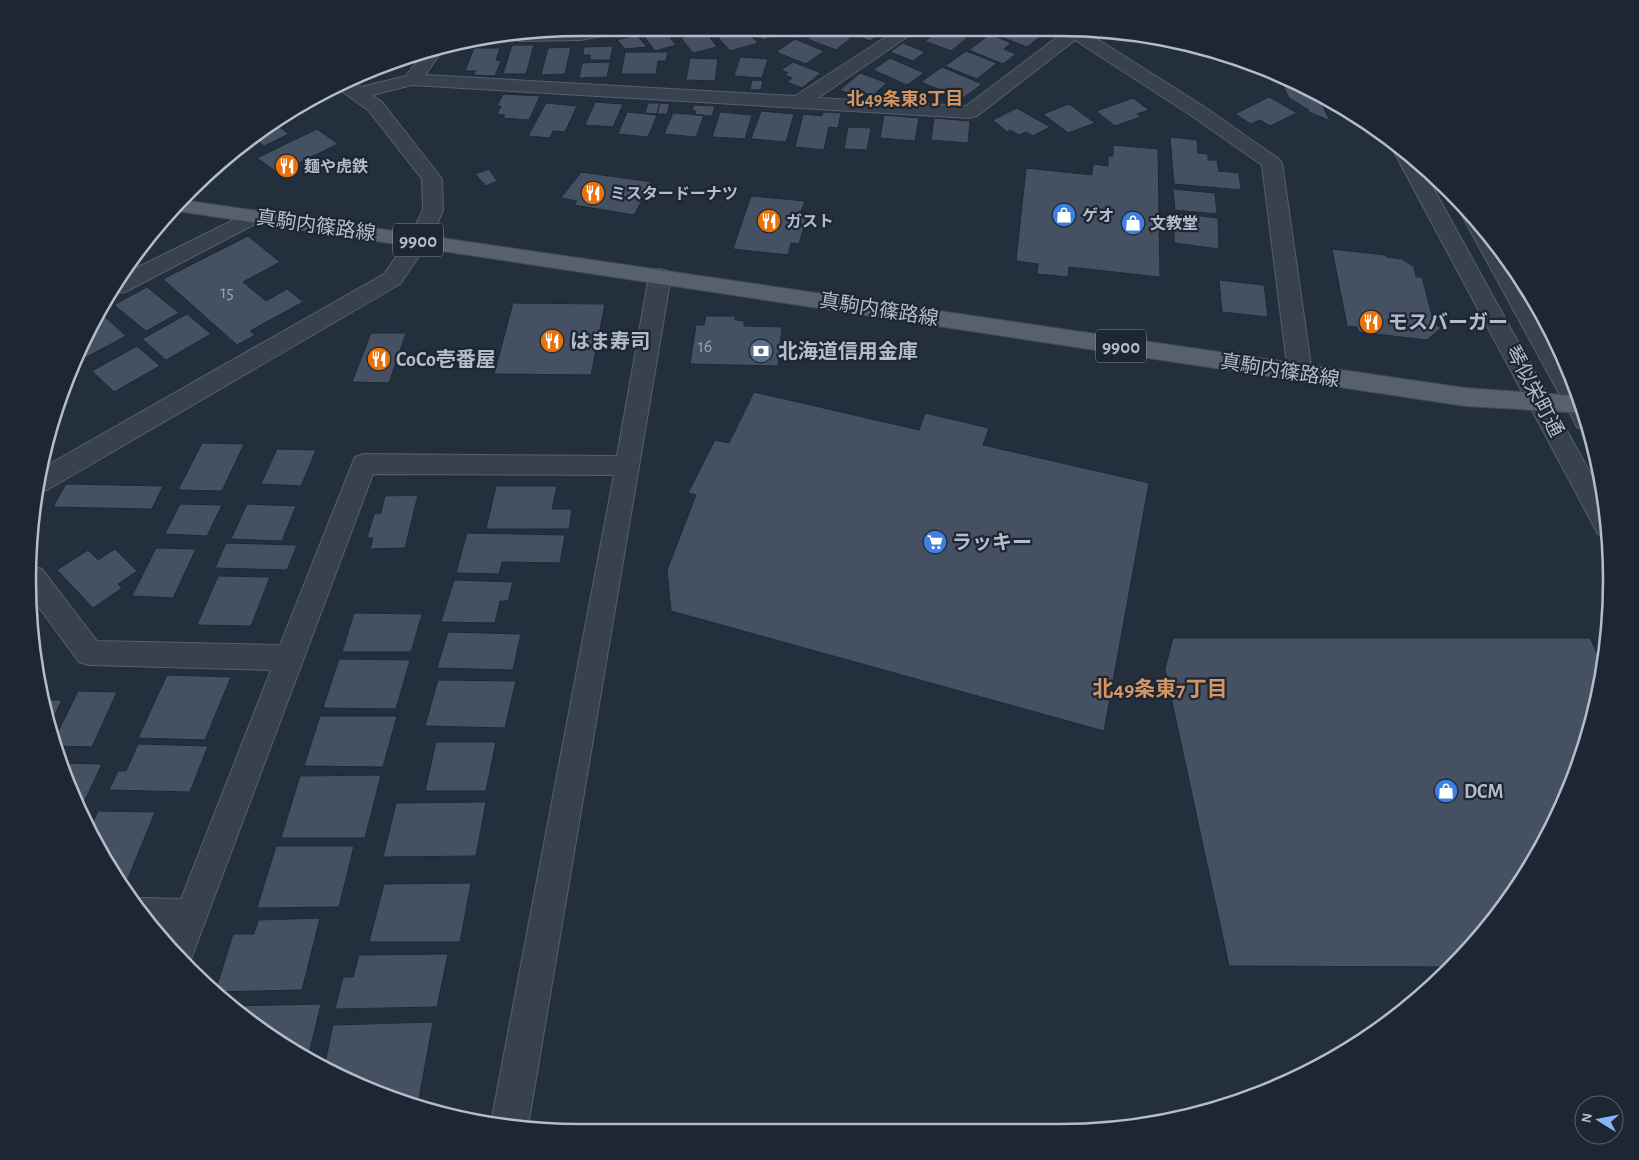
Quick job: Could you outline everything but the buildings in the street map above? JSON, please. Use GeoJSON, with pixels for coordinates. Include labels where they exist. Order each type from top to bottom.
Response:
{"type":"FeatureCollection","features":[{"type":"Feature","properties":{"kind":"main road","name":"真駒内篠路線"},"geometry":{"type":"LineString","coordinates":[[186,206],[1300,373],[1465,397],[1540,403],[1575,409]]}},
{"type":"Feature","properties":{"kind":"street"},"geometry":{"type":"LineString","coordinates":[[799,102],[899,36]]}},
{"type":"Feature","properties":{"kind":"street"},"geometry":{"type":"LineString","coordinates":[[351,88],[412,80],[970,112],[1065,36]]}},
{"type":"Feature","properties":{"kind":"street"},"geometry":{"type":"LineString","coordinates":[[1083,37],[1196,110],[1272,163],[1300,373]]}},
{"type":"Feature","properties":{"kind":"street"},"geometry":{"type":"LineString","coordinates":[[412,80],[429,58]]}},
{"type":"Feature","properties":{"kind":"street"},"geometry":{"type":"LineString","coordinates":[[46,478],[392,279],[419,240],[433,210],[432,180],[375,106],[351,88]]}},
{"type":"Feature","properties":{"kind":"street","name":"琴似栄町通"},"geometry":{"type":"LineString","coordinates":[[1412,166],[1598,511]]}},
{"type":"Feature","properties":{"kind":"street"},"geometry":{"type":"LineString","coordinates":[[125,283],[254,216]]}},
{"type":"Feature","properties":{"kind":"street","name":"琴似栄町通"},"geometry":{"type":"LineString","coordinates":[[1495,256],[1562,375]]}},
{"type":"Feature","properties":{"kind":"street"},"geometry":{"type":"LineString","coordinates":[[510,1119],[628,466],[660,276]]}},
{"type":"Feature","properties":{"kind":"street"},"geometry":{"type":"LineString","coordinates":[[179,947],[364,464],[628,466]]}},
{"type":"Feature","properties":{"kind":"street"},"geometry":{"type":"LineString","coordinates":[[36,582],[89,653],[290,658]]}},
{"type":"Feature","properties":{"kind":"street"},"geometry":{"type":"LineString","coordinates":[[152,915],[191,916]]}},
{"type":"Feature","properties":{"kind":"place","name":"麺や虎鉄"},"geometry":{"type":"Point","coordinates":[287,166]}},
{"type":"Feature","properties":{"kind":"place","name":"ミスタードーナツ"},"geometry":{"type":"Point","coordinates":[593,193]}},
{"type":"Feature","properties":{"kind":"place","name":"ゲオ"},"geometry":{"type":"Point","coordinates":[1064,215]}},
{"type":"Feature","properties":{"kind":"place","name":"ガスト"},"geometry":{"type":"Point","coordinates":[769,221]}},
{"type":"Feature","properties":{"kind":"place","name":"文教堂"},"geometry":{"type":"Point","coordinates":[1133,223]}},
{"type":"Feature","properties":{"kind":"place","name":"モスバーガー"},"geometry":{"type":"Point","coordinates":[1371,322]}},
{"type":"Feature","properties":{"kind":"place","name":"はま寿司"},"geometry":{"type":"Point","coordinates":[552,341]}},
{"type":"Feature","properties":{"kind":"place","name":"北海道信用金庫"},"geometry":{"type":"Point","coordinates":[761,351]}},
{"type":"Feature","properties":{"kind":"place","name":"CoCo壱番屋"},"geometry":{"type":"Point","coordinates":[379,359]}},
{"type":"Feature","properties":{"kind":"place","name":"ラッキー"},"geometry":{"type":"Point","coordinates":[935,542]}},
{"type":"Feature","properties":{"kind":"place","name":"DCM"},"geometry":{"type":"Point","coordinates":[1446,791]}},
{"type":"Feature","properties":{"kind":"district","name":"北49条東8丁目"},"geometry":{"type":"Point","coordinates":[905,99]}},
{"type":"Feature","properties":{"kind":"district","name":"北49条東7丁目"},"geometry":{"type":"Point","coordinates":[1160,689]}}]}
